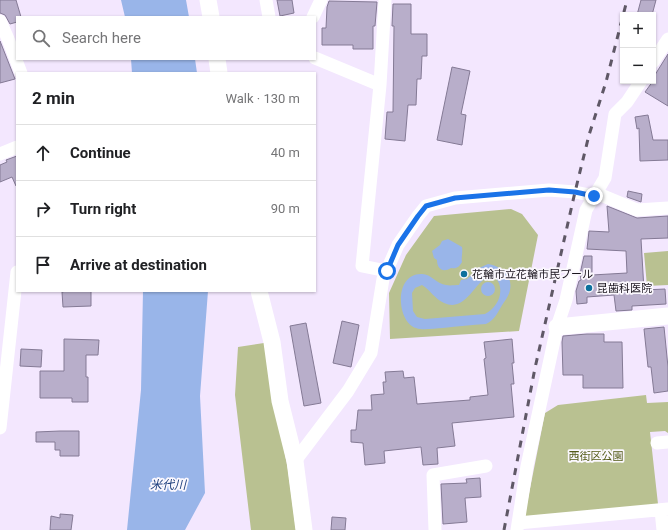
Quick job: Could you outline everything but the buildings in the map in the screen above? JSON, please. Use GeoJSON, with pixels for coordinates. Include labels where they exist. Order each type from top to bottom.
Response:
{"type":"FeatureCollection","features":[{"type":"Feature","properties":{"kind":"street"},"geometry":{"type":"LineString","coordinates":[[208,0],[211,16]]}},
{"type":"Feature","properties":{"kind":"street"},"geometry":{"type":"LineString","coordinates":[[266,0],[269,16]]}},
{"type":"Feature","properties":{"kind":"street"},"geometry":{"type":"LineString","coordinates":[[313,16],[321,0]]}},
{"type":"Feature","properties":{"kind":"street"},"geometry":{"type":"LineString","coordinates":[[385,0],[380,85],[362,266],[387,271]]}},
{"type":"Feature","properties":{"kind":"street"},"geometry":{"type":"LineString","coordinates":[[0,21],[20,72]]}},
{"type":"Feature","properties":{"kind":"street"},"geometry":{"type":"LineString","coordinates":[[656,57],[668,39]]}},
{"type":"Feature","properties":{"kind":"street"},"geometry":{"type":"LineString","coordinates":[[316,58],[380,85]]}},
{"type":"Feature","properties":{"kind":"street"},"geometry":{"type":"LineString","coordinates":[[217,60],[219,72]]}},
{"type":"Feature","properties":{"kind":"street"},"geometry":{"type":"LineString","coordinates":[[639,84],[627,102],[615,114],[605,178],[586,210],[566,300],[557,327],[527,466],[517,526],[546,525],[664,509],[663,530]]}},
{"type":"Feature","properties":{"kind":"street"},"geometry":{"type":"LineString","coordinates":[[0,154],[16,147]]}},
{"type":"Feature","properties":{"kind":"street"},"geometry":{"type":"LineString","coordinates":[[295,462],[348,390],[371,353],[383,279],[398,245],[426,206],[455,198],[549,190],[595,195],[637,210],[668,208]]}},
{"type":"Feature","properties":{"kind":"street"},"geometry":{"type":"LineString","coordinates":[[0,428],[16,281]]}},
{"type":"Feature","properties":{"kind":"street"},"geometry":{"type":"LineString","coordinates":[[259,292],[272,342],[280,401],[295,462],[304,530]]}},
{"type":"Feature","properties":{"kind":"street"},"geometry":{"type":"LineString","coordinates":[[557,327],[668,316]]}},
{"type":"Feature","properties":{"kind":"street"},"geometry":{"type":"LineString","coordinates":[[435,530],[433,475],[486,466]]}},
{"type":"Feature","properties":{"kind":"green space","name":"花輪市立花輪市民プール"},"geometry":{"type":"Polygon","coordinates":[[[511,209],[522,214],[538,235],[519,331],[390,339],[389,293],[406,255],[434,216],[511,209]]]}},
{"type":"Feature","properties":{"kind":"green space"},"geometry":{"type":"Polygon","coordinates":[[[668,251],[668,285],[647,286],[644,253],[668,251]]]}},
{"type":"Feature","properties":{"kind":"green space"},"geometry":{"type":"Polygon","coordinates":[[[264,343],[288,470],[296,530],[251,530],[235,395],[238,347],[264,343]]]}},
{"type":"Feature","properties":{"kind":"green space","name":"西街区公園"},"geometry":{"type":"Polygon","coordinates":[[[646,395],[647,403],[668,402],[668,433],[665,431],[650,432],[658,504],[524,519],[545,413],[558,405],[646,395]]]}},
{"type":"Feature","properties":{"kind":"water"},"geometry":{"type":"Polygon","coordinates":[[[121,0],[186,0],[189,16],[125,16],[121,0]]]}},
{"type":"Feature","properties":{"kind":"water"},"geometry":{"type":"Polygon","coordinates":[[[131,60],[195,60],[197,72],[132,72],[131,60]]]}},
{"type":"Feature","properties":{"kind":"water"},"geometry":{"type":"Polygon","coordinates":[[[448,239],[462,247],[462,262],[456,268],[443,270],[439,268],[432,251],[440,245],[442,241],[448,239]]]}},
{"type":"Feature","properties":{"kind":"water"},"geometry":{"type":"Polygon","coordinates":[[[488,264],[493,265],[505,272],[510,280],[509,294],[491,321],[486,324],[426,329],[419,329],[410,324],[402,309],[401,299],[402,290],[406,282],[412,276],[424,274],[443,284],[459,285],[461,280],[467,279],[479,268],[488,264]],[[492,275],[486,278],[465,300],[459,304],[452,305],[444,303],[435,297],[422,285],[415,288],[412,293],[413,311],[417,317],[425,319],[485,314],[495,306],[500,296],[497,279],[492,275]]]}},
{"type":"Feature","properties":{"kind":"water"},"geometry":{"type":"Polygon","coordinates":[[[485,282],[491,282],[495,286],[495,292],[491,296],[485,296],[481,292],[481,286],[485,282]]]}},
{"type":"Feature","properties":{"kind":"water","name":"米代川"},"geometry":{"type":"Polygon","coordinates":[[[143,292],[208,292],[200,396],[205,493],[185,530],[127,530],[141,390],[143,292]]]}},
{"type":"Feature","properties":{"kind":"railway"},"geometry":{"type":"LineString","coordinates":[[504,530],[535,368],[575,192],[589,135],[606,82],[627,0]]}},
{"type":"Feature","properties":{"kind":"place","name":"花輪市立花輪市民プール"},"geometry":{"type":"Point","coordinates":[464,274]}},
{"type":"Feature","properties":{"kind":"place","name":"昆歯科医院"},"geometry":{"type":"Point","coordinates":[589,288]}},
{"type":"Feature","properties":{"kind":"route"},"geometry":{"type":"LineString","coordinates":[[387,271],[398,245],[426,206],[455,198],[549,190],[575,192],[594,196]]}}]}
